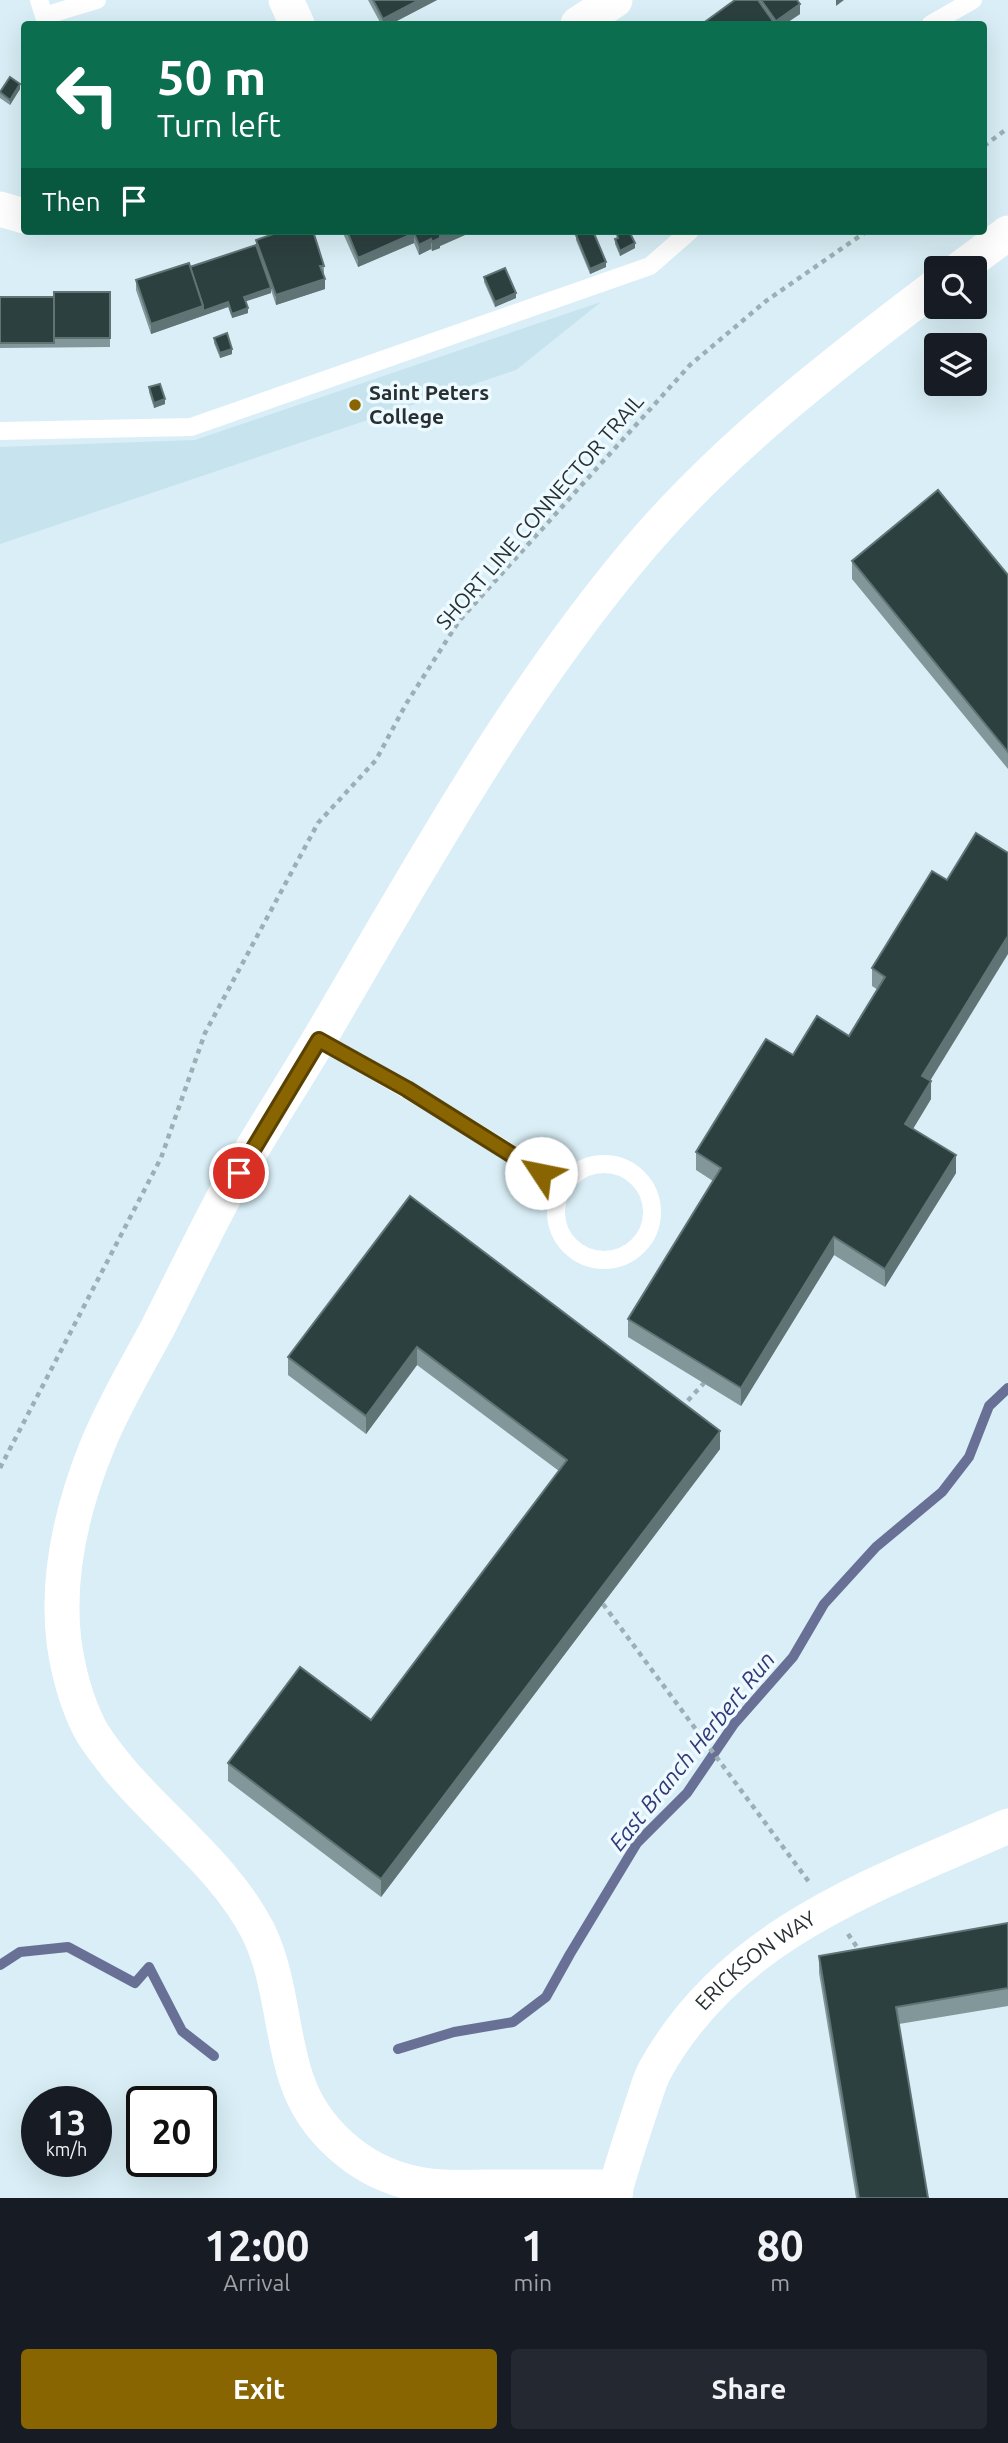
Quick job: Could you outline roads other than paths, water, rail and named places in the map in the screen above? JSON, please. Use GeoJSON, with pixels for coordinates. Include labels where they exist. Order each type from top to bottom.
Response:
{"type":"FeatureCollection","features":[{"type":"Feature","properties":{"kind":"street"},"geometry":{"type":"LineString","coordinates":[[286,0],[296,21]]}},
{"type":"Feature","properties":{"kind":"street"},"geometry":{"type":"LineString","coordinates":[[583,21],[615,0]]}},
{"type":"Feature","properties":{"kind":"street"},"geometry":{"type":"LineString","coordinates":[[0,209],[21,215]]}},
{"type":"Feature","properties":{"kind":"street"},"geometry":{"type":"LineString","coordinates":[[977,256],[1008,233]]}},
{"type":"Feature","properties":{"kind":"street"},"geometry":{"type":"LineString","coordinates":[[615,2192],[415,2184],[380,2173],[348,2152],[326,2131],[307,2107],[294,2072],[274,1971],[256,1928],[232,1892],[199,1852],[131,1784],[90,1728],[74,1688],[64,1642],[62,1594],[68,1543],[98,1444],[225,1196],[398,905],[539,680],[599,598],[682,501],[741,444],[820,377],[924,295]]}},
{"type":"Feature","properties":{"kind":"street","name":"ERICKSON WAY"},"geometry":{"type":"LineString","coordinates":[[615,2192],[653,2073],[676,2036],[706,1997],[741,1964],[782,1934],[871,1886],[1008,1826]]}},
{"type":"Feature","properties":{"kind":"lane"},"geometry":{"type":"LineString","coordinates":[[40,0],[44,16],[97,0]]}},
{"type":"Feature","properties":{"kind":"lane"},"geometry":{"type":"LineString","coordinates":[[936,21],[973,0]]}},
{"type":"Feature","properties":{"kind":"lane"},"geometry":{"type":"LineString","coordinates":[[0,431],[191,428],[650,266],[685,235]]}},
{"type":"Feature","properties":{"kind":"lane"},"geometry":{"type":"LineString","coordinates":[[319,1040],[407,1089],[562,1187]]}},
{"type":"Feature","properties":{"kind":"lane"},"geometry":{"type":"LineString","coordinates":[[607,1163],[624,1167],[638,1177],[650,1195],[653,1213],[647,1235],[626,1256],[614,1260],[598,1261],[572,1250],[561,1235],[555,1220],[555,1204],[562,1187],[574,1173],[589,1165],[607,1163]]}},
{"type":"Feature","properties":{"kind":"waterway","name":"East Branch Herbert Run"},"geometry":{"type":"LineString","coordinates":[[398,2049],[454,2032],[513,2022],[546,1997],[637,1843],[687,1793],[734,1724],[793,1657],[824,1604],[876,1547],[942,1492],[969,1457],[989,1406],[1008,1388]]}},
{"type":"Feature","properties":{"kind":"waterway","name":"East Branch Herbert Run"},"geometry":{"type":"LineString","coordinates":[[0,1965],[20,1952],[68,1947],[135,1983],[149,1967],[182,2031],[214,2056]]}},
{"type":"Feature","properties":{"kind":"place","name":"Saint Peters College"},"geometry":{"type":"Point","coordinates":[355,405]}}]}
